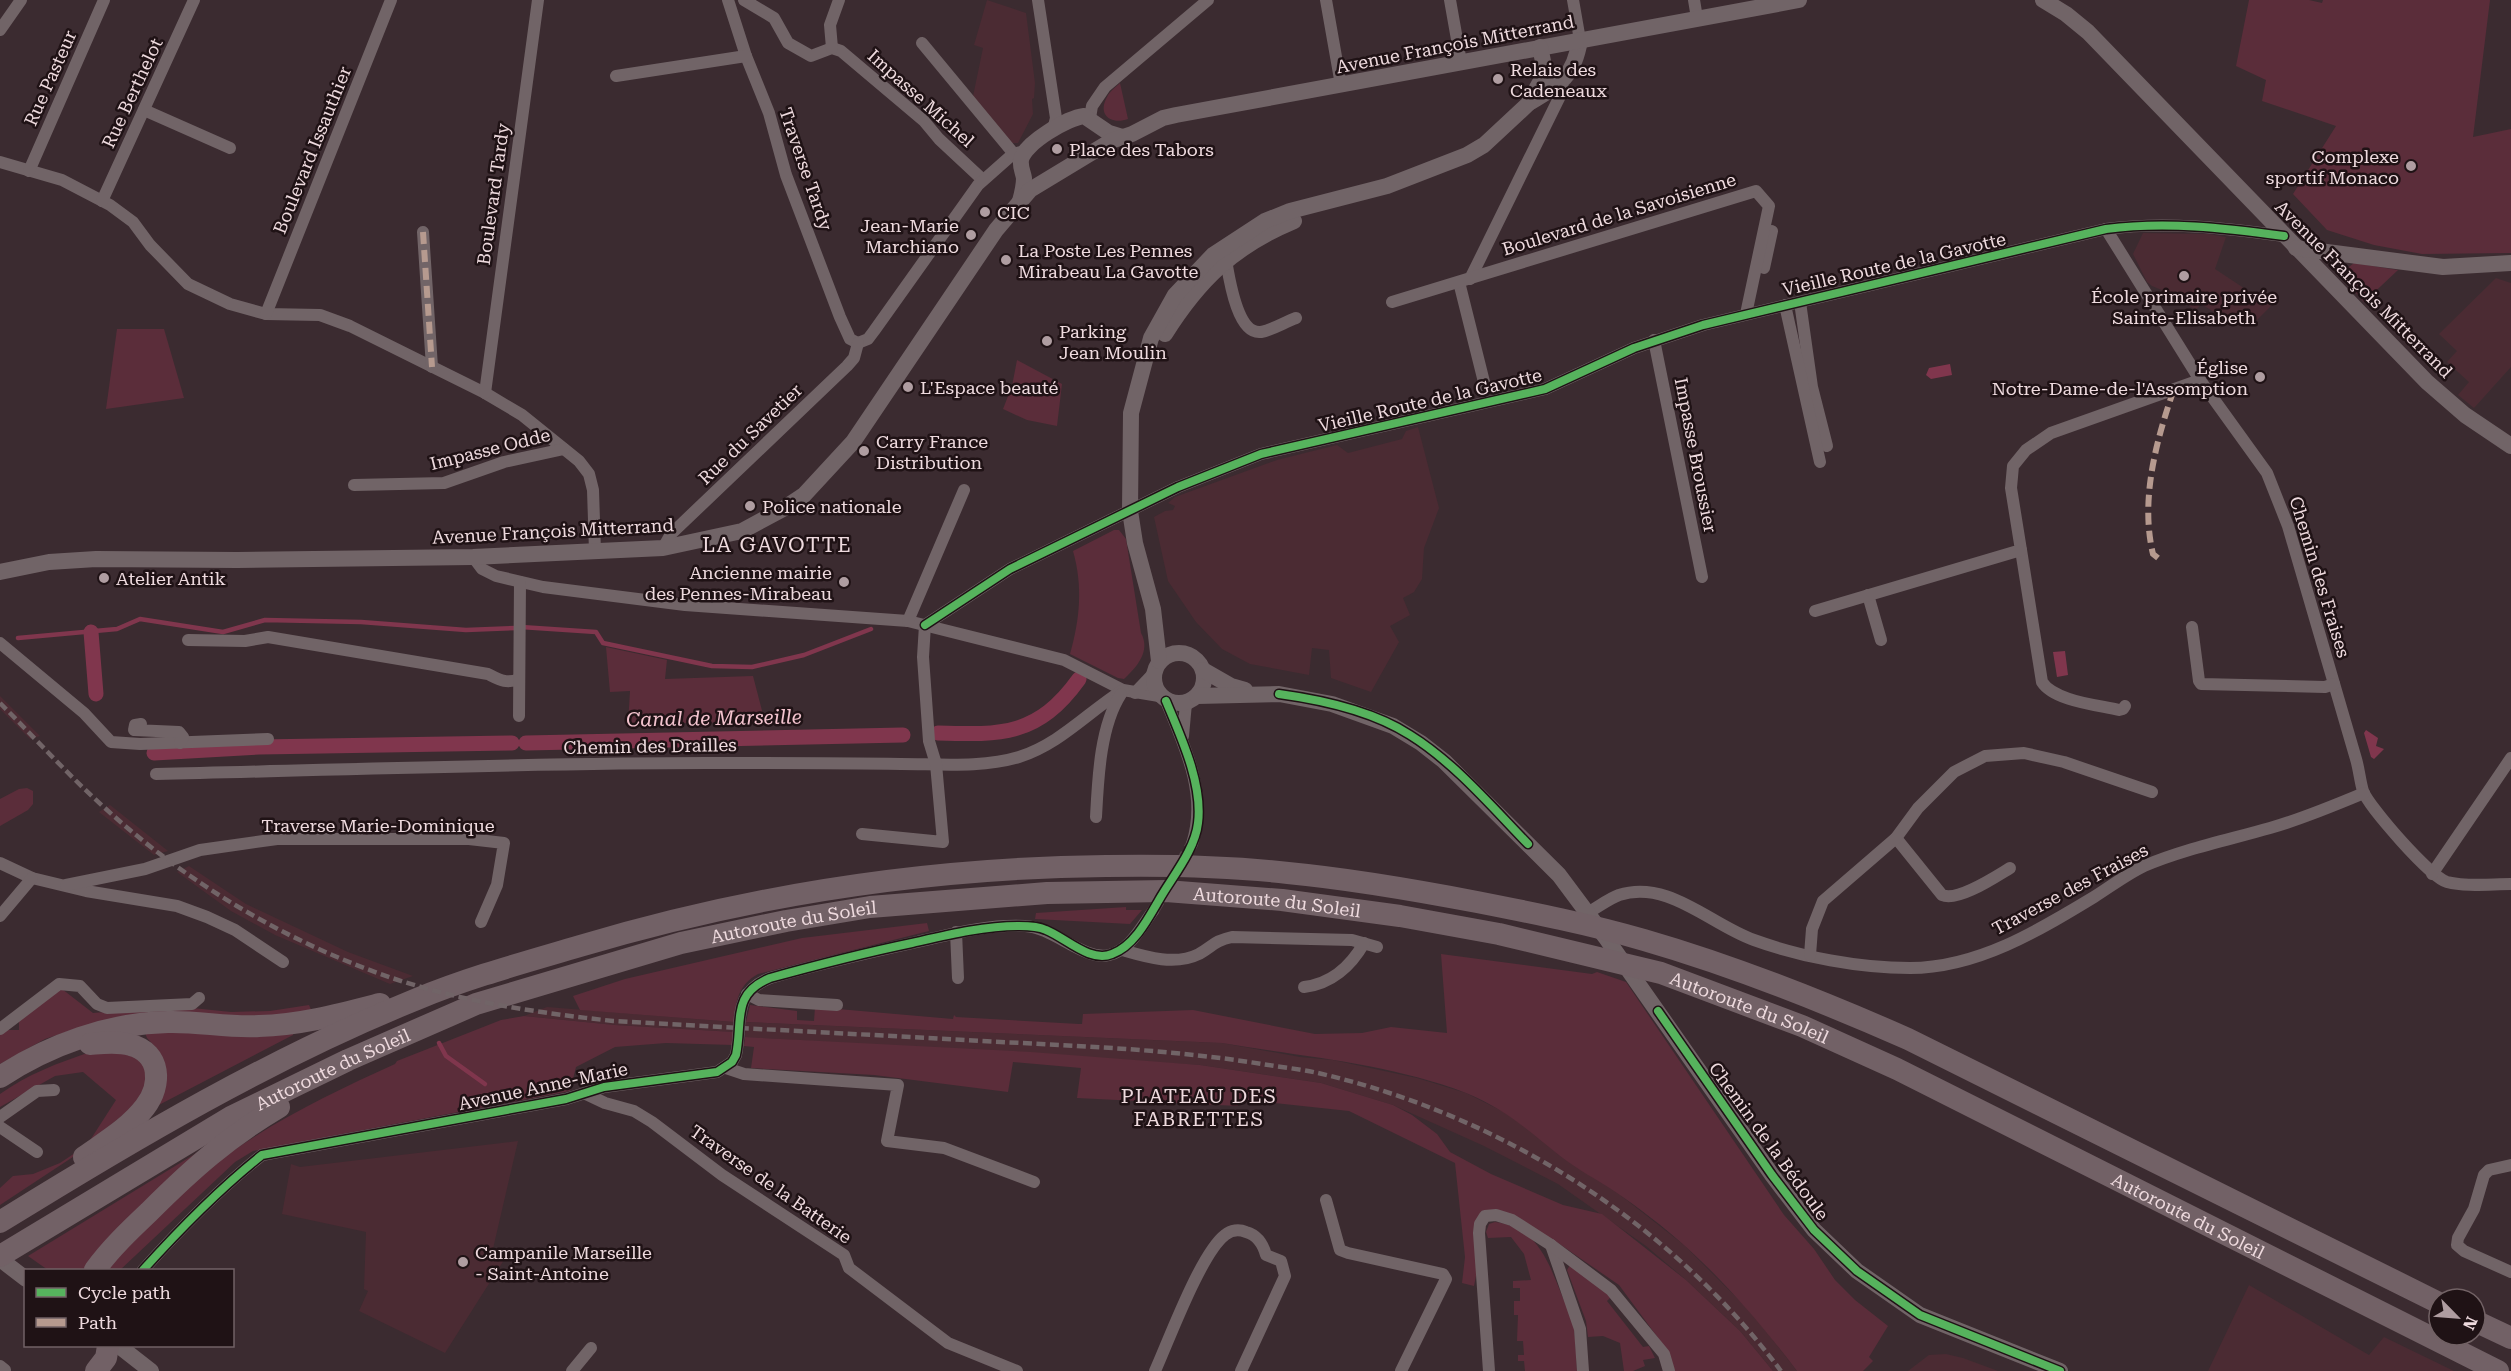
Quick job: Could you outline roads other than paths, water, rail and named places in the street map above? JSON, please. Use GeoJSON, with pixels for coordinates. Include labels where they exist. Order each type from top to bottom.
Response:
{"type":"FeatureCollection","features":[{"type":"Feature","properties":{"kind":"highway","name":"Autoroute du Soleil"},"geometry":{"type":"LineString","coordinates":[[0,1222],[25,1203],[213,1096],[420,998],[670,919],[743,903],[861,882],[1012,867],[1167,866],[1284,872],[1404,888],[1579,917],[1738,971],[1825,1003],[1908,1039],[2427,1297]]}},
{"type":"Feature","properties":{"kind":"highway","name":"Autoroute du Soleil"},"geometry":{"type":"LineString","coordinates":[[0,1257],[39,1231],[231,1117],[319,1073],[476,1004],[681,943],[870,907],[1047,893],[1166,891],[1282,900],[1400,916],[1499,934],[1661,973],[1802,1026],[1897,1069],[2498,1371]]}},
{"type":"Feature","properties":{"kind":"highway"},"geometry":{"type":"LineString","coordinates":[[0,1077],[27,1061],[64,1045],[106,1030],[140,1023],[169,1022],[258,1027],[298,1023],[460,984]]}},
{"type":"Feature","properties":{"kind":"highway"},"geometry":{"type":"LineString","coordinates":[[96,1269],[144,1216],[224,1143],[310,1089],[430,1024]]}},
{"type":"Feature","properties":{"kind":"highway"},"geometry":{"type":"LineString","coordinates":[[0,1217],[25,1203],[126,1126],[145,1107],[153,1095],[157,1074],[150,1055],[131,1045],[120,1043],[64,1045]]}},
{"type":"Feature","properties":{"kind":"highway"},"geometry":{"type":"LineString","coordinates":[[2487,1326],[2511,1338]]}},
{"type":"Feature","properties":{"kind":"highway"},"geometry":{"type":"LineString","coordinates":[[96,1371],[106,1358],[108,1347]]}},
{"type":"Feature","properties":{"kind":"street"},"geometry":{"type":"LineString","coordinates":[[0,30],[21,0]]}},
{"type":"Feature","properties":{"kind":"street","name":"Rue Pasteur"},"geometry":{"type":"LineString","coordinates":[[29,171],[104,0]]}},
{"type":"Feature","properties":{"kind":"street","name":"Rue Berthelot"},"geometry":{"type":"LineString","coordinates":[[102,201],[194,0]]}},
{"type":"Feature","properties":{"kind":"street","name":"Boulevard Issauthier"},"geometry":{"type":"LineString","coordinates":[[266,314],[391,0]]}},
{"type":"Feature","properties":{"kind":"street","name":"Boulevard Tardy"},"geometry":{"type":"LineString","coordinates":[[485,393],[538,0]]}},
{"type":"Feature","properties":{"kind":"street","name":"Traverse Tardy"},"geometry":{"type":"LineString","coordinates":[[728,0],[768,113],[786,175],[840,317],[850,339],[858,343]]}},
{"type":"Feature","properties":{"kind":"street"},"geometry":{"type":"LineString","coordinates":[[744,0],[774,18],[788,43],[811,56],[832,48],[830,25],[839,0]]}},
{"type":"Feature","properties":{"kind":"street"},"geometry":{"type":"LineString","coordinates":[[1038,0],[1056,118],[1053,130]]}},
{"type":"Feature","properties":{"kind":"street"},"geometry":{"type":"LineString","coordinates":[[1098,148],[1102,138],[1094,121],[1092,106],[1104,87],[1208,0]]}},
{"type":"Feature","properties":{"kind":"street"},"geometry":{"type":"LineString","coordinates":[[1326,0],[1341,85]]}},
{"type":"Feature","properties":{"kind":"street"},"geometry":{"type":"LineString","coordinates":[[1450,0],[1461,62]]}},
{"type":"Feature","properties":{"kind":"street"},"geometry":{"type":"LineString","coordinates":[[1192,843],[1198,824],[1198,797],[1183,736],[1154,686],[1156,668],[1153,609],[1135,543],[1130,511],[1131,413],[1151,338],[1175,295],[1213,255],[1265,221],[1290,211],[1387,186],[1467,155],[1484,145],[1528,104],[1562,83],[1577,58],[1580,40],[1573,0]]}},
{"type":"Feature","properties":{"kind":"street"},"geometry":{"type":"LineString","coordinates":[[1694,0],[1697,18]]}},
{"type":"Feature","properties":{"kind":"street","name":"Avenue François Mitterrand"},"geometry":{"type":"LineString","coordinates":[[0,572],[49,562],[96,559],[473,557],[663,549],[741,531],[783,509],[820,480],[853,442],[996,230],[1020,201],[1039,183],[1050,179],[1098,148],[1163,118],[1799,0]]}},
{"type":"Feature","properties":{"kind":"street","name":"Avenue François Mitterrand"},"geometry":{"type":"LineString","coordinates":[[2043,0],[2066,14],[2088,32],[2427,382],[2465,415],[2511,446]]}},
{"type":"Feature","properties":{"kind":"street"},"geometry":{"type":"LineString","coordinates":[[922,43],[1021,161],[1032,182],[1039,183]]}},
{"type":"Feature","properties":{"kind":"street"},"geometry":{"type":"LineString","coordinates":[[1528,104],[1543,77],[1544,66],[1540,47]]}},
{"type":"Feature","properties":{"kind":"street","name":"Impasse Michel"},"geometry":{"type":"LineString","coordinates":[[832,48],[842,51],[924,121],[939,139],[982,180]]}},
{"type":"Feature","properties":{"kind":"street"},"geometry":{"type":"LineString","coordinates":[[616,76],[746,56]]}},
{"type":"Feature","properties":{"kind":"street"},"geometry":{"type":"LineString","coordinates":[[1543,77],[1562,83]]}},
{"type":"Feature","properties":{"kind":"street","name":"Boulevard de la Savoisienne"},"geometry":{"type":"LineString","coordinates":[[1465,280],[1563,90],[1562,83]]}},
{"type":"Feature","properties":{"kind":"street"},"geometry":{"type":"LineString","coordinates":[[144,110],[230,148]]}},
{"type":"Feature","properties":{"kind":"street"},"geometry":{"type":"LineString","coordinates":[[999,165],[1010,166],[1021,161],[1053,130],[1078,117],[1084,116],[1109,133],[1122,137]]}},
{"type":"Feature","properties":{"kind":"street"},"geometry":{"type":"LineString","coordinates":[[1020,201],[1021,161]]}},
{"type":"Feature","properties":{"kind":"street","name":"Rue du Savetier"},"geometry":{"type":"LineString","coordinates":[[663,549],[671,534],[854,358],[858,343],[868,339],[982,180],[999,165],[1021,161]]}},
{"type":"Feature","properties":{"kind":"street"},"geometry":{"type":"LineString","coordinates":[[0,162],[62,180],[102,201],[133,222],[150,245],[188,284],[230,304],[266,314],[320,315],[350,326],[485,393],[522,415],[579,461],[589,474],[593,490],[595,551]]}},
{"type":"Feature","properties":{"kind":"street","name":"Boulevard de la Savoisienne"},"geometry":{"type":"LineString","coordinates":[[1392,302],[1756,191],[1769,206],[1750,313]]}},
{"type":"Feature","properties":{"kind":"street"},"geometry":{"type":"LineString","coordinates":[[1141,376],[1185,303],[1210,273],[1263,235],[1297,219],[1320,204]]}},
{"type":"Feature","properties":{"kind":"street","name":"Vieille Route de la Gavotte"},"geometry":{"type":"LineString","coordinates":[[925,625],[1010,569],[1178,487],[1261,454],[1545,389],[1654,340],[1750,313],[2106,229],[2188,224],[2284,236]]}},
{"type":"Feature","properties":{"kind":"street","name":"Chemin des Fraises"},"geometry":{"type":"LineString","coordinates":[[2106,229],[2200,380],[2267,473],[2288,526],[2364,793],[2417,860],[2432,874],[2445,881],[2458,884],[2511,884]]}},
{"type":"Feature","properties":{"kind":"street"},"geometry":{"type":"LineString","coordinates":[[1750,313],[1772,231]]}},
{"type":"Feature","properties":{"kind":"street"},"geometry":{"type":"LineString","coordinates":[[423,232],[432,367]]}},
{"type":"Feature","properties":{"kind":"street"},"geometry":{"type":"LineString","coordinates":[[1210,273],[1213,263],[1246,233]]}},
{"type":"Feature","properties":{"kind":"street"},"geometry":{"type":"LineString","coordinates":[[2296,248],[2443,267],[2511,263]]}},
{"type":"Feature","properties":{"kind":"street"},"geometry":{"type":"LineString","coordinates":[[2314,266],[2350,256]]}},
{"type":"Feature","properties":{"kind":"street"},"geometry":{"type":"LineString","coordinates":[[1226,260],[1230,285],[1245,326],[1260,332],[1296,318]]}},
{"type":"Feature","properties":{"kind":"street"},"geometry":{"type":"LineString","coordinates":[[1210,273],[1230,285]]}},
{"type":"Feature","properties":{"kind":"street"},"geometry":{"type":"LineString","coordinates":[[1465,280],[1485,386]]}},
{"type":"Feature","properties":{"kind":"street"},"geometry":{"type":"LineString","coordinates":[[1800,302],[1812,387],[1827,447]]}},
{"type":"Feature","properties":{"kind":"street"},"geometry":{"type":"LineString","coordinates":[[1785,305],[1820,462]]}},
{"type":"Feature","properties":{"kind":"street","name":"Impasse Broussier"},"geometry":{"type":"LineString","coordinates":[[1654,340],[1702,577]]}},
{"type":"Feature","properties":{"kind":"street"},"geometry":{"type":"LineString","coordinates":[[2125,706],[2119,710],[2060,696],[2046,689],[2042,682],[2011,488],[2013,466],[2026,450],[2051,434],[2200,380]]}},
{"type":"Feature","properties":{"kind":"street","name":"Impasse Odde"},"geometry":{"type":"LineString","coordinates":[[354,486],[444,483],[504,462],[564,449]]}},
{"type":"Feature","properties":{"kind":"street"},"geometry":{"type":"LineString","coordinates":[[908,621],[964,490]]}},
{"type":"Feature","properties":{"kind":"street"},"geometry":{"type":"LineString","coordinates":[[1815,611],[2020,550]]}},
{"type":"Feature","properties":{"kind":"street"},"geometry":{"type":"LineString","coordinates":[[473,557],[482,568],[496,576],[543,587],[685,605],[908,621],[1064,660],[1129,691],[1163,698],[1176,704],[1192,700]]}},
{"type":"Feature","properties":{"kind":"street"},"geometry":{"type":"LineString","coordinates":[[519,716],[520,582]]}},
{"type":"Feature","properties":{"kind":"street"},"geometry":{"type":"LineString","coordinates":[[1868,595],[1881,640]]}},
{"type":"Feature","properties":{"kind":"street"},"geometry":{"type":"LineString","coordinates":[[1153,609],[1179,653]]}},
{"type":"Feature","properties":{"kind":"street"},"geometry":{"type":"LineString","coordinates":[[862,834],[943,842],[936,764],[929,741],[923,657],[925,625]]}},
{"type":"Feature","properties":{"kind":"street"},"geometry":{"type":"LineString","coordinates":[[2192,627],[2201,684],[2325,687],[2334,684]]}},
{"type":"Feature","properties":{"kind":"street"},"geometry":{"type":"LineString","coordinates":[[188,640],[245,641],[268,637],[488,674],[509,683],[519,679]]}},
{"type":"Feature","properties":{"kind":"street"},"geometry":{"type":"LineString","coordinates":[[0,643],[84,713],[111,742],[140,744],[268,739]]}},
{"type":"Feature","properties":{"kind":"street"},"geometry":{"type":"LineString","coordinates":[[1096,818],[1098,784],[1109,717],[1129,691],[1168,655],[1179,653],[1190,655],[1198,661],[1203,670],[1202,689],[1192,700],[1183,736]]}},
{"type":"Feature","properties":{"kind":"street","name":"Chemin de la Bédoule"},"geometry":{"type":"LineString","coordinates":[[1203,670],[1230,686],[1259,693]]}},
{"type":"Feature","properties":{"kind":"street","name":"Chemin des Drailles"},"geometry":{"type":"LineString","coordinates":[[156,774],[705,763],[936,764],[990,762],[1020,757],[1069,732],[1085,720],[1097,706],[1129,691]]}},
{"type":"Feature","properties":{"kind":"street","name":"Chemin de la Bédoule"},"geometry":{"type":"LineString","coordinates":[[1192,700],[1259,693],[1280,694],[1332,704],[1410,734],[1444,761],[1559,875],[1579,917],[1814,1230],[1857,1271],[1920,1315],[2060,1371]]}},
{"type":"Feature","properties":{"kind":"street"},"geometry":{"type":"LineString","coordinates":[[141,724],[135,725],[134,730],[179,732],[183,737],[180,743]]}},
{"type":"Feature","properties":{"kind":"street"},"geometry":{"type":"LineString","coordinates":[[1810,955],[1812,929],[1823,901],[1896,838],[1918,808],[1954,772],[1985,756],[2024,753],[2064,762],[2152,792]]}},
{"type":"Feature","properties":{"kind":"street"},"geometry":{"type":"LineString","coordinates":[[2432,874],[2511,758]]}},
{"type":"Feature","properties":{"kind":"street","name":"Traverse des Fraises"},"geometry":{"type":"LineString","coordinates":[[1579,917],[1619,895],[1643,893],[1669,896],[1753,940],[1810,955],[1852,963],[1910,969],[1955,963],[2013,943],[2142,867],[2196,848],[2272,827],[2364,793]]}},
{"type":"Feature","properties":{"kind":"street"},"geometry":{"type":"LineString","coordinates":[[1896,838],[1941,895],[1947,898],[1959,895],[2010,868]]}},
{"type":"Feature","properties":{"kind":"street","name":"Traverse Marie-Dominique"},"geometry":{"type":"LineString","coordinates":[[66,885],[146,869],[201,850],[277,839],[469,839],[504,843],[497,885],[481,922]]}},
{"type":"Feature","properties":{"kind":"street"},"geometry":{"type":"LineString","coordinates":[[0,863],[32,878],[86,891],[177,906],[235,930],[283,962]]}},
{"type":"Feature","properties":{"kind":"street"},"geometry":{"type":"LineString","coordinates":[[0,916],[32,878]]}},
{"type":"Feature","properties":{"kind":"street"},"geometry":{"type":"LineString","coordinates":[[1034,1182],[944,1148],[887,1141],[898,1085],[744,1074],[726,1068],[732,1062],[738,1046],[740,1008],[747,994],[761,982],[780,975],[956,932],[1027,926],[1044,929],[1098,957],[1110,955],[1122,950],[1131,941],[1153,911]]}},
{"type":"Feature","properties":{"kind":"street"},"geometry":{"type":"LineString","coordinates":[[956,932],[958,978]]}},
{"type":"Feature","properties":{"kind":"street"},"geometry":{"type":"LineString","coordinates":[[1122,950],[1149,958],[1186,960],[1202,952],[1217,940],[1232,937],[1352,940],[1377,947]]}},
{"type":"Feature","properties":{"kind":"street"},"geometry":{"type":"LineString","coordinates":[[1304,987],[1318,985],[1331,979],[1351,962],[1364,944]]}},
{"type":"Feature","properties":{"kind":"street"},"geometry":{"type":"LineString","coordinates":[[0,1029],[60,984],[80,986],[97,1004],[107,1008],[192,1004],[199,998]]}},
{"type":"Feature","properties":{"kind":"street"},"geometry":{"type":"LineString","coordinates":[[747,994],[759,1000],[837,1005]]}},
{"type":"Feature","properties":{"kind":"street","name":"Avenue Anne-Marie"},"geometry":{"type":"LineString","coordinates":[[144,1269],[234,1176],[262,1155],[586,1094],[604,1087],[700,1076],[726,1068]]}},
{"type":"Feature","properties":{"kind":"street"},"geometry":{"type":"LineString","coordinates":[[0,1117],[37,1091],[54,1090]]}},
{"type":"Feature","properties":{"kind":"street","name":"Traverse de la Batterie"},"geometry":{"type":"LineString","coordinates":[[586,1094],[605,1103],[634,1111],[722,1175],[821,1237],[844,1255],[849,1268],[948,1344],[1017,1371]]}},
{"type":"Feature","properties":{"kind":"street"},"geometry":{"type":"LineString","coordinates":[[0,1127],[37,1152]]}},
{"type":"Feature","properties":{"kind":"street"},"geometry":{"type":"LineString","coordinates":[[2511,1165],[2489,1170],[2484,1175],[2479,1184],[2474,1209],[2458,1238],[2457,1245],[2464,1251],[2511,1272]]}},
{"type":"Feature","properties":{"kind":"street"},"geometry":{"type":"LineString","coordinates":[[1326,1200],[1340,1250],[1443,1274],[1446,1279],[1401,1371]]}},
{"type":"Feature","properties":{"kind":"street"},"geometry":{"type":"LineString","coordinates":[[1489,1371],[1480,1224],[1485,1216],[1496,1215],[1512,1220],[1551,1245],[1611,1290],[1664,1354],[1669,1371]]}},
{"type":"Feature","properties":{"kind":"street"},"geometry":{"type":"LineString","coordinates":[[1155,1371],[1202,1268],[1216,1243],[1226,1233],[1239,1229],[1252,1233],[1263,1244],[1266,1255],[1281,1261],[1285,1276],[1241,1371]]}},
{"type":"Feature","properties":{"kind":"street"},"geometry":{"type":"LineString","coordinates":[[1551,1245],[1580,1329],[1583,1371]]}},
{"type":"Feature","properties":{"kind":"street"},"geometry":{"type":"LineString","coordinates":[[0,1257],[24,1277]]}},
{"type":"Feature","properties":{"kind":"street"},"geometry":{"type":"LineString","coordinates":[[120,1347],[151,1371]]}},
{"type":"Feature","properties":{"kind":"street"},"geometry":{"type":"LineString","coordinates":[[572,1371],[591,1348]]}},
{"type":"Feature","properties":{"kind":"street"},"geometry":{"type":"LineString","coordinates":[[0,1366],[5,1370]]}},
{"type":"Feature","properties":{"kind":"waterway"},"geometry":{"type":"LineString","coordinates":[[18,638],[117,629],[140,619],[223,632],[265,620],[361,622],[466,630],[516,628]]}},
{"type":"Feature","properties":{"kind":"waterway"},"geometry":{"type":"LineString","coordinates":[[521,627],[596,632],[603,643],[712,666],[752,667],[804,655],[871,629]]}},
{"type":"Feature","properties":{"kind":"waterway"},"geometry":{"type":"LineString","coordinates":[[91,632],[96,694]]}},
{"type":"Feature","properties":{"kind":"waterway","name":"Canal de Marseille"},"geometry":{"type":"LineString","coordinates":[[938,733],[1000,732],[1033,722],[1049,712],[1064,698],[1079,679]]}},
{"type":"Feature","properties":{"kind":"waterway","name":"Canal de Marseille"},"geometry":{"type":"LineString","coordinates":[[526,743],[903,735]]}},
{"type":"Feature","properties":{"kind":"waterway","name":"Canal de Marseille"},"geometry":{"type":"LineString","coordinates":[[154,753],[259,747],[512,743]]}},
{"type":"Feature","properties":{"kind":"waterway"},"geometry":{"type":"LineString","coordinates":[[439,1043],[446,1056],[485,1084]]}},
{"type":"Feature","properties":{"kind":"tunnel"},"geometry":{"type":"LineString","coordinates":[[1153,911],[1192,844]]}},
{"type":"Feature","properties":{"kind":"railway"},"geometry":{"type":"LineString","coordinates":[[0,703],[106,809],[171,862],[206,887],[279,930],[317,948],[356,965],[421,987],[502,1006],[613,1021],[1157,1051],[1227,1059],[1318,1073],[1386,1092],[1451,1116],[1515,1146],[1576,1182],[1633,1222],[1687,1267],[1736,1317],[1781,1371]]}},
{"type":"Feature","properties":{"kind":"place","name":"Relais des Cadeneaux"},"geometry":{"type":"Point","coordinates":[1498,79]}},
{"type":"Feature","properties":{"kind":"place","name":"Place des Tabors"},"geometry":{"type":"Point","coordinates":[1057,149]}},
{"type":"Feature","properties":{"kind":"place","name":"Complexe sportif Monaco"},"geometry":{"type":"Point","coordinates":[2411,166]}},
{"type":"Feature","properties":{"kind":"place","name":"CIC"},"geometry":{"type":"Point","coordinates":[985,212]}},
{"type":"Feature","properties":{"kind":"place","name":"Jean-Marie Marchiano"},"geometry":{"type":"Point","coordinates":[971,235]}},
{"type":"Feature","properties":{"kind":"place","name":"La Poste Les Pennes Mirabeau La Gavotte"},"geometry":{"type":"Point","coordinates":[1006,260]}},
{"type":"Feature","properties":{"kind":"place","name":"École primaire privée Sainte-Elisabeth"},"geometry":{"type":"Point","coordinates":[2184,276]}},
{"type":"Feature","properties":{"kind":"place","name":"Parking Jean Moulin"},"geometry":{"type":"Point","coordinates":[1047,341]}},
{"type":"Feature","properties":{"kind":"place","name":"Église Notre-Dame-de-l'Assomption"},"geometry":{"type":"Point","coordinates":[2260,377]}},
{"type":"Feature","properties":{"kind":"place","name":"L'Espace beauté"},"geometry":{"type":"Point","coordinates":[908,387]}},
{"type":"Feature","properties":{"kind":"place","name":"Carry France Distribution"},"geometry":{"type":"Point","coordinates":[864,451]}},
{"type":"Feature","properties":{"kind":"place","name":"Police nationale"},"geometry":{"type":"Point","coordinates":[750,506]}},
{"type":"Feature","properties":{"kind":"place","name":"Atelier Antik"},"geometry":{"type":"Point","coordinates":[104,578]}},
{"type":"Feature","properties":{"kind":"place","name":"Ancienne mairie des Pennes-Mirabeau"},"geometry":{"type":"Point","coordinates":[844,582]}},
{"type":"Feature","properties":{"kind":"place","name":"Campanile Marseille - Saint-Antoine"},"geometry":{"type":"Point","coordinates":[463,1262]}},
{"type":"Feature","properties":{"kind":"district","name":"LA GAVOTTE"},"geometry":{"type":"Point","coordinates":[777,545]}},
{"type":"Feature","properties":{"kind":"district","name":"PLATEAU DES FABRETTES"},"geometry":{"type":"Point","coordinates":[1199,1108]}}]}
